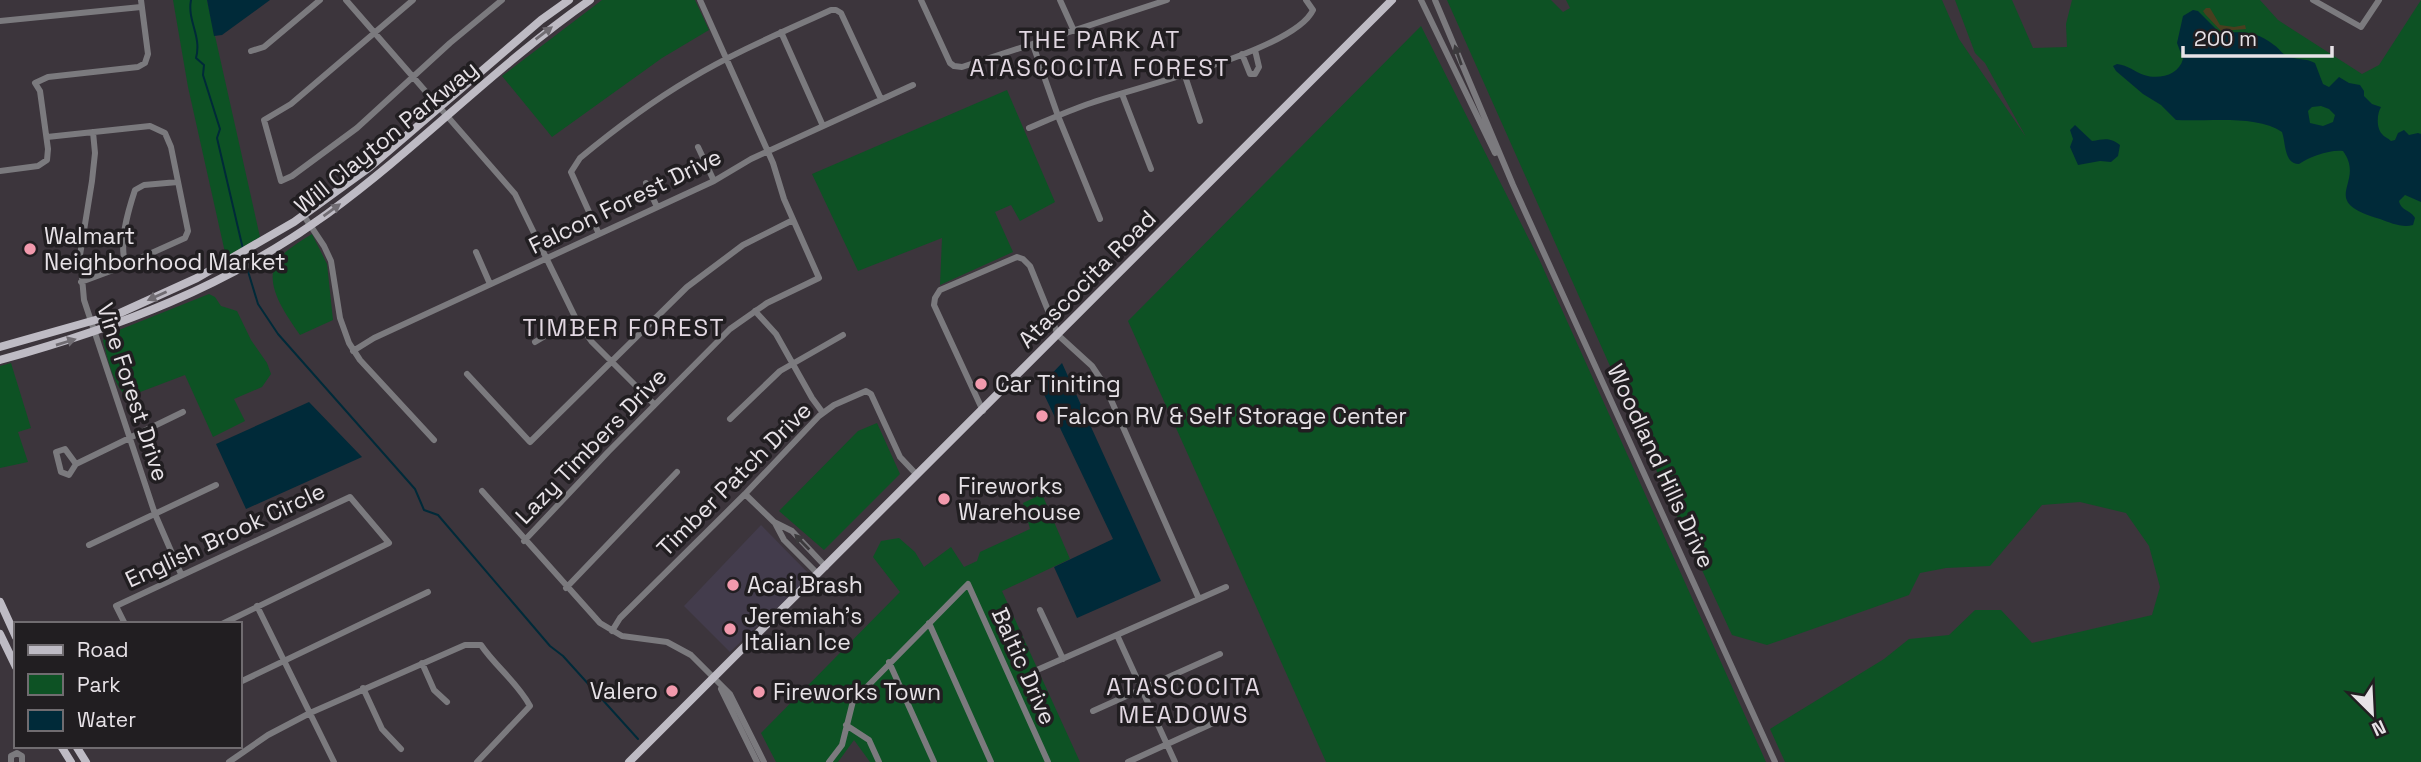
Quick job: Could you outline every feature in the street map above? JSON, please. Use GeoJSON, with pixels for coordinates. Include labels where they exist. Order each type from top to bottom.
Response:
{"type":"FeatureCollection","features":[{"type":"Feature","properties":{"kind":"main road","name":"Will Clayton Parkway"},"geometry":{"type":"LineString","coordinates":[[0,347],[122,312],[194,279],[304,216],[378,160],[508,48],[569,0]]}},
{"type":"Feature","properties":{"kind":"main road","name":"Will Clayton Parkway"},"geometry":{"type":"LineString","coordinates":[[0,360],[93,333],[140,316],[254,261],[310,225],[386,168],[516,55],[590,0]]}},
{"type":"Feature","properties":{"kind":"main road","name":"Atascocita Road"},"geometry":{"type":"LineString","coordinates":[[629,762],[1392,0]]}},
{"type":"Feature","properties":{"kind":"main road"},"geometry":{"type":"LineString","coordinates":[[508,48],[516,55]]}},
{"type":"Feature","properties":{"kind":"main road"},"geometry":{"type":"LineString","coordinates":[[378,160],[386,168]]}},
{"type":"Feature","properties":{"kind":"main road"},"geometry":{"type":"LineString","coordinates":[[194,279],[199,289]]}},
{"type":"Feature","properties":{"kind":"main road"},"geometry":{"type":"LineString","coordinates":[[0,601],[2,614],[14,635]]}},
{"type":"Feature","properties":{"kind":"main road"},"geometry":{"type":"LineString","coordinates":[[0,634],[14,663]]}},
{"type":"Feature","properties":{"kind":"street"},"geometry":{"type":"LineString","coordinates":[[0,21],[150,0]]}},
{"type":"Feature","properties":{"kind":"street"},"geometry":{"type":"LineString","coordinates":[[251,51],[264,47],[320,0]]}},
{"type":"Feature","properties":{"kind":"street"},"geometry":{"type":"LineString","coordinates":[[346,0],[515,194],[575,318],[611,362],[654,404]]}},
{"type":"Feature","properties":{"kind":"street"},"geometry":{"type":"LineString","coordinates":[[414,0],[291,104],[264,120],[281,181],[292,176],[357,128],[450,43],[502,0]]}},
{"type":"Feature","properties":{"kind":"street"},"geometry":{"type":"LineString","coordinates":[[467,374],[520,435],[530,442],[667,305],[708,269],[743,245],[793,220],[768,151],[700,0]]}},
{"type":"Feature","properties":{"kind":"street"},"geometry":{"type":"LineString","coordinates":[[921,0],[950,63],[962,67],[1167,0]]}},
{"type":"Feature","properties":{"kind":"street"},"geometry":{"type":"LineString","coordinates":[[1060,0],[1074,31]]}},
{"type":"Feature","properties":{"kind":"street"},"geometry":{"type":"LineString","coordinates":[[1136,0],[1139,9]]}},
{"type":"Feature","properties":{"kind":"street"},"geometry":{"type":"LineString","coordinates":[[1028,128],[1277,40],[1304,22],[1314,10],[1306,0]]}},
{"type":"Feature","properties":{"kind":"street","name":"Woodland Hills Drive"},"geometry":{"type":"LineString","coordinates":[[1421,0],[1513,185]]}},
{"type":"Feature","properties":{"kind":"street","name":"Woodland Hills Drive"},"geometry":{"type":"LineString","coordinates":[[1435,0],[1513,185],[1776,762]]}},
{"type":"Feature","properties":{"kind":"street"},"geometry":{"type":"LineString","coordinates":[[2313,0],[2361,27],[2379,0]]}},
{"type":"Feature","properties":{"kind":"street"},"geometry":{"type":"LineString","coordinates":[[0,171],[38,166],[45,163],[48,157],[40,91],[35,83],[43,78],[138,67],[145,63],[148,54],[141,3]]}},
{"type":"Feature","properties":{"kind":"street"},"geometry":{"type":"LineString","coordinates":[[600,234],[571,170],[580,158],[634,115],[689,79],[781,32],[836,10],[845,18],[881,99]]}},
{"type":"Feature","properties":{"kind":"street"},"geometry":{"type":"LineString","coordinates":[[781,32],[823,126]]}},
{"type":"Feature","properties":{"kind":"street"},"geometry":{"type":"LineString","coordinates":[[1033,45],[1058,116],[1100,219]]}},
{"type":"Feature","properties":{"kind":"street"},"geometry":{"type":"LineString","coordinates":[[1242,54],[1247,70],[1250,74],[1255,74],[1259,67],[1255,50]]}},
{"type":"Feature","properties":{"kind":"street"},"geometry":{"type":"LineString","coordinates":[[1184,73],[1200,121]]}},
{"type":"Feature","properties":{"kind":"street","name":"Falcon Forest Drive"},"geometry":{"type":"LineString","coordinates":[[354,351],[374,338],[913,85]]}},
{"type":"Feature","properties":{"kind":"street"},"geometry":{"type":"LineString","coordinates":[[1122,94],[1151,169]]}},
{"type":"Feature","properties":{"kind":"street"},"geometry":{"type":"LineString","coordinates":[[47,136],[144,126],[161,129],[170,143],[187,234],[182,240],[81,282]]}},
{"type":"Feature","properties":{"kind":"street","name":"Vine Forest Drive"},"geometry":{"type":"LineString","coordinates":[[93,131],[94,165],[82,232],[81,282],[93,333],[155,514],[181,574]]}},
{"type":"Feature","properties":{"kind":"street"},"geometry":{"type":"LineString","coordinates":[[698,147],[713,181]]}},
{"type":"Feature","properties":{"kind":"street"},"geometry":{"type":"LineString","coordinates":[[126,265],[123,250],[125,230],[134,193],[144,185],[178,182]]}},
{"type":"Feature","properties":{"kind":"street"},"geometry":{"type":"LineString","coordinates":[[646,183],[657,207]]}},
{"type":"Feature","properties":{"kind":"street"},"geometry":{"type":"LineString","coordinates":[[304,216],[331,261],[340,318],[354,351],[434,440]]}},
{"type":"Feature","properties":{"kind":"street","name":"Lazy Timbers Drive"},"geometry":{"type":"LineString","coordinates":[[524,541],[654,404],[730,329],[784,293],[819,278],[793,220]]}},
{"type":"Feature","properties":{"kind":"street"},"geometry":{"type":"LineString","coordinates":[[476,252],[490,284]]}},
{"type":"Feature","properties":{"kind":"street"},"geometry":{"type":"LineString","coordinates":[[983,411],[934,305],[935,298],[940,290],[1017,257],[1030,266],[1058,335],[1092,366],[1104,384],[1199,599]]}},
{"type":"Feature","properties":{"kind":"street"},"geometry":{"type":"LineString","coordinates":[[755,311],[776,334],[823,413]]}},
{"type":"Feature","properties":{"kind":"street"},"geometry":{"type":"LineString","coordinates":[[535,342],[575,318]]}},
{"type":"Feature","properties":{"kind":"street"},"geometry":{"type":"LineString","coordinates":[[730,419],[765,383],[844,335]]}},
{"type":"Feature","properties":{"kind":"street","name":"Timber Patch Drive"},"geometry":{"type":"LineString","coordinates":[[612,631],[620,618],[834,405],[869,392],[900,457],[917,475]]}},
{"type":"Feature","properties":{"kind":"street"},"geometry":{"type":"LineString","coordinates":[[76,464],[183,412]]}},
{"type":"Feature","properties":{"kind":"street"},"geometry":{"type":"LineString","coordinates":[[566,588],[677,472]]}},
{"type":"Feature","properties":{"kind":"street"},"geometry":{"type":"LineString","coordinates":[[89,545],[216,485]]}},
{"type":"Feature","properties":{"kind":"street"},"geometry":{"type":"LineString","coordinates":[[482,491],[592,616],[626,638],[673,644],[691,655],[715,678],[730,694],[764,762]]}},
{"type":"Feature","properties":{"kind":"street"},"geometry":{"type":"LineString","coordinates":[[745,494],[774,522],[784,540],[818,574]]}},
{"type":"Feature","properties":{"kind":"street","name":"English Brook Circle"},"geometry":{"type":"LineString","coordinates":[[124,622],[116,606],[349,497],[389,543],[257,606]]}},
{"type":"Feature","properties":{"kind":"street"},"geometry":{"type":"LineString","coordinates":[[774,522],[792,531],[826,567]]}},
{"type":"Feature","properties":{"kind":"street","name":"Baltic Drive"},"geometry":{"type":"LineString","coordinates":[[929,623],[968,584],[1048,762]]}},
{"type":"Feature","properties":{"kind":"street"},"geometry":{"type":"LineString","coordinates":[[1037,670],[1226,587]]}},
{"type":"Feature","properties":{"kind":"street"},"geometry":{"type":"LineString","coordinates":[[242,681],[428,592]]}},
{"type":"Feature","properties":{"kind":"street"},"geometry":{"type":"LineString","coordinates":[[226,622],[257,606],[334,762]]}},
{"type":"Feature","properties":{"kind":"street"},"geometry":{"type":"LineString","coordinates":[[1040,610],[1063,659]]}},
{"type":"Feature","properties":{"kind":"street"},"geometry":{"type":"LineString","coordinates":[[829,762],[842,745],[853,701],[929,623],[991,762]]}},
{"type":"Feature","properties":{"kind":"street"},"geometry":{"type":"LineString","coordinates":[[1118,635],[1175,762]]}},
{"type":"Feature","properties":{"kind":"street"},"geometry":{"type":"LineString","coordinates":[[229,762],[268,734],[310,713],[465,645],[476,644],[481,645],[530,706],[477,762]]}},
{"type":"Feature","properties":{"kind":"street"},"geometry":{"type":"LineString","coordinates":[[1093,711],[1220,654]]}},
{"type":"Feature","properties":{"kind":"street"},"geometry":{"type":"LineString","coordinates":[[889,662],[934,762]]}},
{"type":"Feature","properties":{"kind":"street"},"geometry":{"type":"LineString","coordinates":[[422,663],[434,691],[447,702]]}},
{"type":"Feature","properties":{"kind":"street"},"geometry":{"type":"LineString","coordinates":[[715,678],[757,762]]}},
{"type":"Feature","properties":{"kind":"street"},"geometry":{"type":"LineString","coordinates":[[363,688],[382,729],[401,749]]}},
{"type":"Feature","properties":{"kind":"street"},"geometry":{"type":"LineString","coordinates":[[729,702],[730,694]]}},
{"type":"Feature","properties":{"kind":"street"},"geometry":{"type":"LineString","coordinates":[[1128,762],[1244,709]]}},
{"type":"Feature","properties":{"kind":"street"},"geometry":{"type":"LineString","coordinates":[[846,725],[869,740],[879,762]]}},
{"type":"Feature","properties":{"kind":"street"},"geometry":{"type":"LineString","coordinates":[[11,762],[11,756],[17,752],[22,756],[22,762]]}},
{"type":"Feature","properties":{"kind":"shaded area"},"geometry":{"type":"Polygon","coordinates":[[[761,525],[811,576],[730,652],[684,606],[761,525]]]}},
{"type":"Feature","properties":{"kind":"green space"},"geometry":{"type":"Polygon","coordinates":[[[173,0],[207,0],[260,237],[226,257],[188,87],[173,0]]]}},
{"type":"Feature","properties":{"kind":"green space"},"geometry":{"type":"Polygon","coordinates":[[[602,0],[695,0],[709,30],[662,58],[552,137],[502,76],[602,0]]]}},
{"type":"Feature","properties":{"kind":"green space"},"geometry":{"type":"Polygon","coordinates":[[[1447,0],[1551,0],[1563,12],[1570,8],[1566,0],[1942,0],[1959,39],[2026,137],[1985,63],[1975,53],[1955,0],[2012,0],[2033,48],[2067,47],[2066,24],[2072,0],[2260,0],[2278,20],[2362,74],[2379,65],[2421,0],[2421,762],[1785,762],[1770,729],[1884,659],[1909,639],[1949,635],[1975,610],[2001,610],[2032,643],[2152,615],[2160,587],[2149,546],[2126,513],[2080,502],[2042,505],[1990,566],[1946,568],[1920,573],[1909,595],[1767,645],[1732,635],[1447,0]]]}},
{"type":"Feature","properties":{"kind":"green space"},"geometry":{"type":"Polygon","coordinates":[[[1421,26],[1539,259],[1766,762],[1326,762],[1128,321],[1421,26]]]}},
{"type":"Feature","properties":{"kind":"green space"},"geometry":{"type":"Polygon","coordinates":[[[1007,90],[1055,202],[1020,221],[1011,205],[995,212],[1013,252],[940,285],[942,238],[858,271],[812,174],[1007,90]]]}},
{"type":"Feature","properties":{"kind":"green space"},"geometry":{"type":"Polygon","coordinates":[[[312,234],[327,264],[333,320],[300,335],[276,294],[273,285],[274,267],[290,248],[312,234]]]}},
{"type":"Feature","properties":{"kind":"green space"},"geometry":{"type":"Polygon","coordinates":[[[209,294],[215,297],[221,306],[237,311],[271,374],[262,387],[234,399],[245,421],[213,437],[185,375],[127,397],[115,379],[103,341],[104,336],[209,294]]]}},
{"type":"Feature","properties":{"kind":"green space"},"geometry":{"type":"Polygon","coordinates":[[[11,363],[31,428],[18,432],[28,462],[0,468],[0,366],[11,363]]]}},
{"type":"Feature","properties":{"kind":"green space"},"geometry":{"type":"Polygon","coordinates":[[[877,423],[900,474],[824,550],[779,511],[858,431],[877,423]]]}},
{"type":"Feature","properties":{"kind":"green space"},"geometry":{"type":"Polygon","coordinates":[[[1042,494],[1070,559],[1002,591],[1080,762],[870,762],[854,740],[838,762],[776,762],[761,733],[900,592],[873,557],[881,541],[899,538],[915,552],[924,567],[951,547],[964,567],[977,561],[980,552],[1030,529],[1023,503],[1042,494]]]}},
{"type":"Feature","properties":{"kind":"sand"},"geometry":{"type":"Polygon","coordinates":[[[2210,8],[2220,25],[2245,25],[2246,29],[2221,31],[2203,11],[2210,8]]]}},
{"type":"Feature","properties":{"kind":"water"},"geometry":{"type":"Polygon","coordinates":[[[207,0],[270,0],[222,35],[214,36],[207,0]]]}},
{"type":"Feature","properties":{"kind":"water"},"geometry":{"type":"Polygon","coordinates":[[[2193,10],[2198,11],[2220,33],[2254,34],[2276,46],[2287,56],[2315,63],[2323,84],[2329,87],[2339,77],[2360,85],[2364,96],[2372,104],[2381,107],[2379,128],[2391,141],[2404,130],[2409,135],[2421,134],[2421,202],[2405,195],[2399,201],[2415,218],[2413,225],[2392,223],[2361,212],[2350,205],[2346,198],[2349,163],[2343,151],[2326,152],[2299,164],[2294,163],[2286,153],[2282,132],[2271,126],[2230,120],[2176,120],[2161,105],[2116,71],[2113,66],[2117,64],[2156,77],[2168,75],[2177,69],[2183,59],[2177,43],[2183,16],[2193,10]],[[2312,107],[2308,111],[2310,123],[2323,126],[2333,122],[2335,115],[2329,109],[2312,107]]]}},
{"type":"Feature","properties":{"kind":"water"},"geometry":{"type":"Polygon","coordinates":[[[2075,125],[2092,141],[2103,139],[2116,142],[2120,145],[2118,156],[2111,162],[2078,165],[2070,147],[2073,139],[2070,130],[2075,125]]]}},
{"type":"Feature","properties":{"kind":"water"},"geometry":{"type":"Polygon","coordinates":[[[1062,363],[1161,581],[1077,618],[1054,567],[1113,539],[1040,386],[1062,363]]]}},
{"type":"Feature","properties":{"kind":"water"},"geometry":{"type":"Polygon","coordinates":[[[309,402],[362,457],[246,509],[216,444],[309,402]]]}},
{"type":"Feature","properties":{"kind":"waterway"},"geometry":{"type":"LineString","coordinates":[[191,0],[197,43],[196,58],[204,65],[203,75],[220,129],[217,138],[243,249]]}},
{"type":"Feature","properties":{"kind":"waterway"},"geometry":{"type":"LineString","coordinates":[[247,268],[258,304],[278,334],[415,489],[424,510],[438,515],[550,646],[563,656],[638,739]]}},
{"type":"Feature","properties":{"kind":"place","name":"Walmart Neighborhood Market"},"geometry":{"type":"Point","coordinates":[30,249]}},
{"type":"Feature","properties":{"kind":"place","name":"Car Tiniting"},"geometry":{"type":"Point","coordinates":[981,384]}},
{"type":"Feature","properties":{"kind":"place","name":"Falcon RV & Self Storage Center"},"geometry":{"type":"Point","coordinates":[1042,416]}},
{"type":"Feature","properties":{"kind":"place","name":"Fireworks Warehouse"},"geometry":{"type":"Point","coordinates":[944,499]}},
{"type":"Feature","properties":{"kind":"place","name":"Acai Brash"},"geometry":{"type":"Point","coordinates":[733,585]}},
{"type":"Feature","properties":{"kind":"place","name":"Jeremiah's Italian Ice"},"geometry":{"type":"Point","coordinates":[730,629]}},
{"type":"Feature","properties":{"kind":"place","name":"Valero"},"geometry":{"type":"Point","coordinates":[672,691]}},
{"type":"Feature","properties":{"kind":"place","name":"Fireworks Town"},"geometry":{"type":"Point","coordinates":[759,692]}},
{"type":"Feature","properties":{"kind":"district","name":"THE PARK AT ATASCOCITA FOREST"},"geometry":{"type":"Point","coordinates":[1100,54]}},
{"type":"Feature","properties":{"kind":"district","name":"TIMBER FOREST"},"geometry":{"type":"Point","coordinates":[624,328]}},
{"type":"Feature","properties":{"kind":"district","name":"ATASCOCITA MEADOWS"},"geometry":{"type":"Point","coordinates":[1184,701]}}]}
